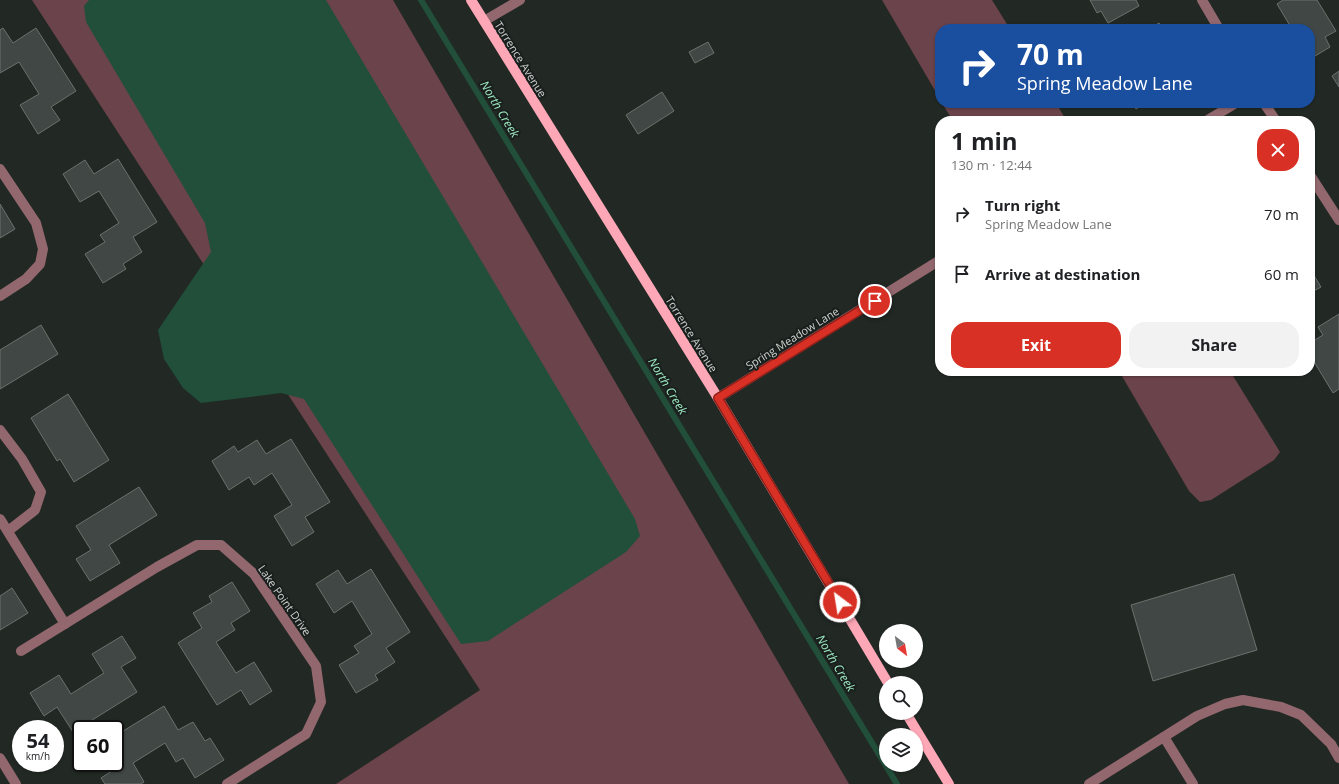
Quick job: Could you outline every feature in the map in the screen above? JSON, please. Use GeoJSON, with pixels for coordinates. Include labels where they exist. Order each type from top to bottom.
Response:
{"type":"FeatureCollection","features":[{"type":"Feature","properties":{"kind":"main road","name":"Torrence Avenue"},"geometry":{"type":"LineString","coordinates":[[471,0],[718,398],[884,676]]}},
{"type":"Feature","properties":{"kind":"main road"},"geometry":{"type":"LineString","coordinates":[[910,720],[949,784]]}},
{"type":"Feature","properties":{"kind":"street"},"geometry":{"type":"LineString","coordinates":[[484,21],[520,0]]}},
{"type":"Feature","properties":{"kind":"street"},"geometry":{"type":"LineString","coordinates":[[1202,0],[1217,24]]}},
{"type":"Feature","properties":{"kind":"street"},"geometry":{"type":"LineString","coordinates":[[1214,116],[1228,108]]}},
{"type":"Feature","properties":{"kind":"street"},"geometry":{"type":"LineString","coordinates":[[0,169],[36,223],[42,249],[40,264],[26,279],[0,296]]}},
{"type":"Feature","properties":{"kind":"street"},"geometry":{"type":"LineString","coordinates":[[1315,183],[1339,220]]}},
{"type":"Feature","properties":{"kind":"street","name":"Spring Meadow Lane"},"geometry":{"type":"LineString","coordinates":[[718,398],[935,263]]}},
{"type":"Feature","properties":{"kind":"street"},"geometry":{"type":"LineString","coordinates":[[0,430],[22,459],[41,492],[35,510],[8,531]]}},
{"type":"Feature","properties":{"kind":"street"},"geometry":{"type":"LineString","coordinates":[[0,519],[65,624]]}},
{"type":"Feature","properties":{"kind":"street","name":"Lake Point Drive"},"geometry":{"type":"LineString","coordinates":[[21,651],[157,567],[197,546],[221,545],[254,574],[316,666],[321,702],[306,734],[227,784]]}},
{"type":"Feature","properties":{"kind":"street"},"geometry":{"type":"LineString","coordinates":[[1089,784],[1197,716],[1225,704],[1243,700],[1281,707],[1301,715],[1331,744],[1339,758]]}},
{"type":"Feature","properties":{"kind":"street"},"geometry":{"type":"LineString","coordinates":[[1164,737],[1193,784]]}},
{"type":"Feature","properties":{"kind":"street"},"geometry":{"type":"LineString","coordinates":[[0,758],[16,784]]}},
{"type":"Feature","properties":{"kind":"shaded area"},"geometry":{"type":"Polygon","coordinates":[[[32,0],[393,0],[849,784],[336,784],[480,690],[32,0]]]}},
{"type":"Feature","properties":{"kind":"shaded area"},"geometry":{"type":"Polygon","coordinates":[[[89,0],[326,0],[635,519],[640,536],[626,552],[488,641],[461,644],[304,399],[281,393],[201,403],[183,388],[164,359],[158,330],[211,252],[205,223],[86,22],[84,6],[89,0]]]}},
{"type":"Feature","properties":{"kind":"shaded area"},"geometry":{"type":"Polygon","coordinates":[[[882,0],[992,0],[1007,24],[935,24],[935,90],[882,0]]]}},
{"type":"Feature","properties":{"kind":"shaded area"},"geometry":{"type":"Polygon","coordinates":[[[945,108],[1059,108],[1064,116],[950,116],[945,108]]]}},
{"type":"Feature","properties":{"kind":"shaded area"},"geometry":{"type":"Polygon","coordinates":[[[1122,376],[1233,376],[1280,452],[1274,460],[1211,500],[1200,502],[1189,491],[1122,376]]]}},
{"type":"Feature","properties":{"kind":"building"},"geometry":{"type":"Polygon","coordinates":[[[1090,0],[1136,0],[1139,6],[1108,23],[1101,11],[1097,13],[1090,0]]]}},
{"type":"Feature","properties":{"kind":"building"},"geometry":{"type":"Polygon","coordinates":[[[1283,0],[1317,0],[1336,31],[1325,37],[1330,47],[1315,56],[1315,24],[1289,24],[1277,4],[1283,0]]]}},
{"type":"Feature","properties":{"kind":"building"},"geometry":{"type":"Polygon","coordinates":[[[3,28],[13,43],[36,28],[76,91],[51,107],[60,120],[38,134],[20,105],[39,94],[19,62],[0,73],[0,30],[3,28]]]}},
{"type":"Feature","properties":{"kind":"building"},"geometry":{"type":"Polygon","coordinates":[[[708,42],[714,53],[695,63],[689,52],[708,42]]]}},
{"type":"Feature","properties":{"kind":"building"},"geometry":{"type":"Polygon","coordinates":[[[1339,71],[1339,87],[1332,76],[1339,71]]]}},
{"type":"Feature","properties":{"kind":"building"},"geometry":{"type":"Polygon","coordinates":[[[662,92],[674,111],[638,134],[626,115],[662,92]]]}},
{"type":"Feature","properties":{"kind":"building"},"geometry":{"type":"Polygon","coordinates":[[[118,159],[157,222],[133,237],[142,252],[123,264],[126,269],[103,283],[85,254],[105,242],[100,235],[119,223],[99,191],[80,202],[63,174],[85,160],[94,174],[118,159]]]}},
{"type":"Feature","properties":{"kind":"building"},"geometry":{"type":"Polygon","coordinates":[[[0,204],[15,229],[0,238],[0,204]]]}},
{"type":"Feature","properties":{"kind":"building"},"geometry":{"type":"Polygon","coordinates":[[[1315,277],[1321,287],[1315,290],[1315,277]]]}},
{"type":"Feature","properties":{"kind":"building"},"geometry":{"type":"Polygon","coordinates":[[[1339,314],[1339,389],[1333,393],[1315,363],[1315,340],[1323,335],[1318,327],[1339,314]]]}},
{"type":"Feature","properties":{"kind":"building"},"geometry":{"type":"Polygon","coordinates":[[[41,325],[58,354],[0,389],[0,350],[41,325]]]}},
{"type":"Feature","properties":{"kind":"building"},"geometry":{"type":"Polygon","coordinates":[[[68,394],[109,460],[74,482],[60,459],[57,461],[31,418],[68,394]]]}},
{"type":"Feature","properties":{"kind":"building"},"geometry":{"type":"Polygon","coordinates":[[[291,439],[330,502],[305,517],[314,532],[292,546],[274,516],[292,505],[272,473],[254,485],[249,477],[229,490],[212,461],[234,446],[238,452],[257,440],[266,454],[291,439]]]}},
{"type":"Feature","properties":{"kind":"building"},"geometry":{"type":"Polygon","coordinates":[[[139,487],[157,515],[109,545],[120,563],[90,581],[76,559],[91,550],[76,526],[139,487]]]}},
{"type":"Feature","properties":{"kind":"building"},"geometry":{"type":"Polygon","coordinates":[[[371,569],[410,632],[386,648],[395,662],[375,675],[378,680],[356,693],[339,665],[359,653],[354,646],[372,634],[352,601],[334,613],[316,584],[338,570],[347,584],[371,569]]]}},
{"type":"Feature","properties":{"kind":"building"},"geometry":{"type":"Polygon","coordinates":[[[1234,574],[1257,650],[1153,681],[1131,605],[1234,574]]]}},
{"type":"Feature","properties":{"kind":"building"},"geometry":{"type":"Polygon","coordinates":[[[232,582],[250,611],[231,623],[235,630],[216,642],[236,673],[254,662],[272,691],[250,705],[241,690],[217,705],[178,643],[202,628],[193,613],[212,602],[209,596],[232,582]]]}},
{"type":"Feature","properties":{"kind":"building"},"geometry":{"type":"Polygon","coordinates":[[[12,588],[28,613],[0,630],[0,596],[12,588]]]}},
{"type":"Feature","properties":{"kind":"building"},"geometry":{"type":"Polygon","coordinates":[[[122,636],[136,658],[121,667],[137,692],[92,720],[72,720],[72,730],[57,707],[44,716],[30,693],[59,675],[71,694],[104,673],[92,654],[122,636]]]}},
{"type":"Feature","properties":{"kind":"building"},"geometry":{"type":"Polygon","coordinates":[[[164,706],[178,730],[193,722],[205,741],[210,738],[224,760],[195,778],[183,758],[176,762],[165,743],[133,763],[144,782],[141,784],[105,784],[101,778],[110,772],[124,772],[124,730],[164,706]]]}},
{"type":"Feature","properties":{"kind":"waterway","name":"North Creek"},"geometry":{"type":"LineString","coordinates":[[421,0],[897,784]]}},
{"type":"Feature","properties":{"kind":"route"},"geometry":{"type":"LineString","coordinates":[[840,602],[718,398],[875,301]]}}]}
